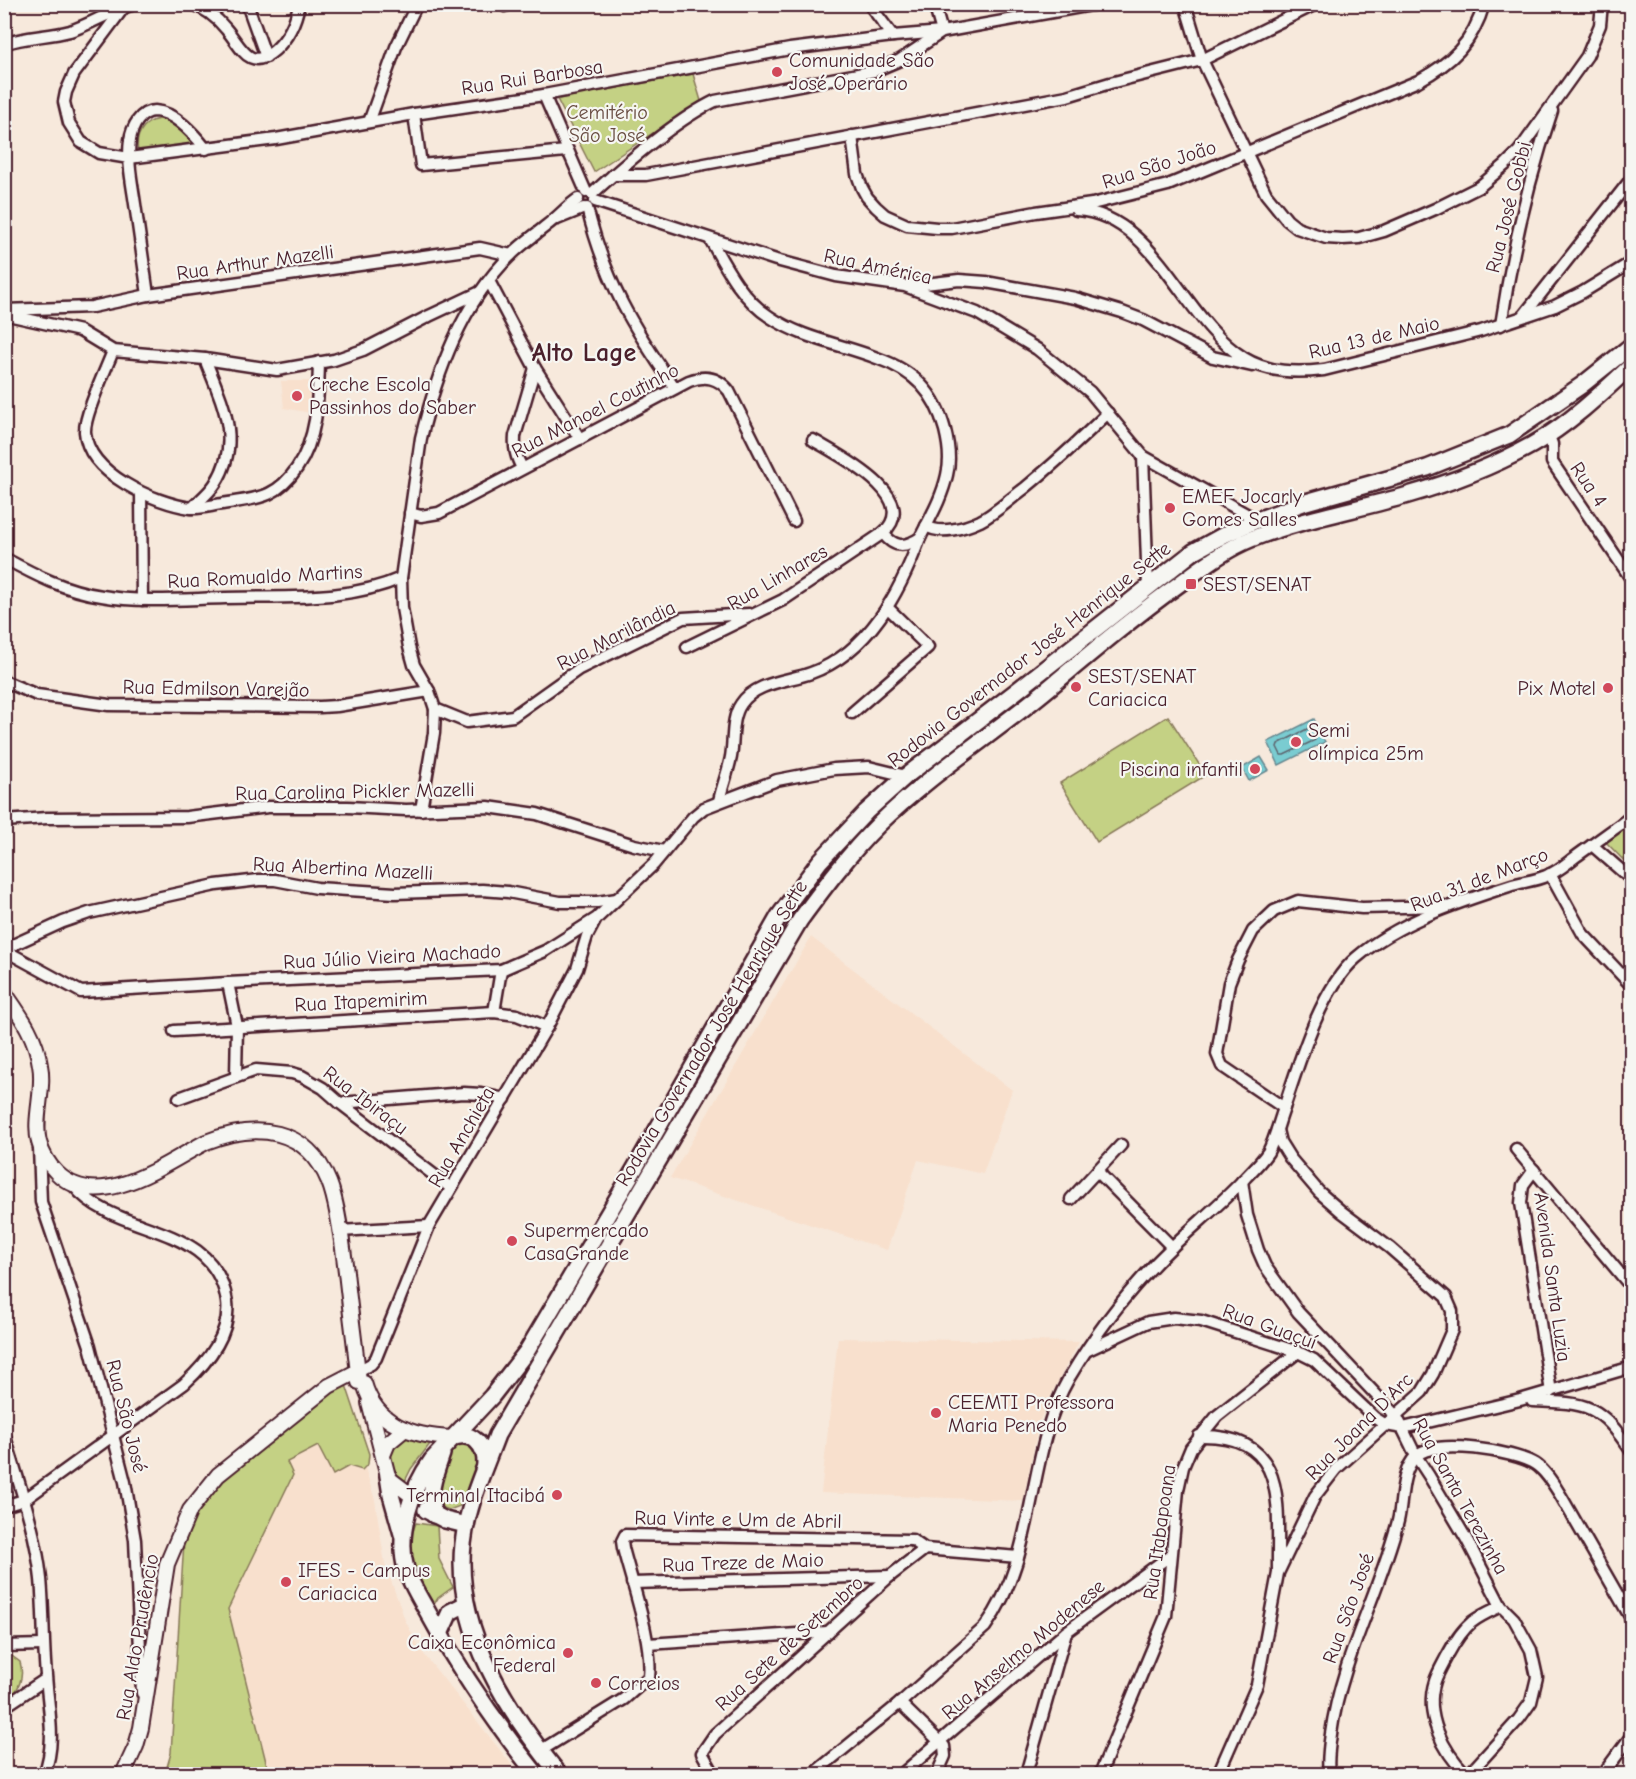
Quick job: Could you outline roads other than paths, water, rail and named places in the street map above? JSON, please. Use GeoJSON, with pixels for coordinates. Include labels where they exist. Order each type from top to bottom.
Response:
{"type":"FeatureCollection","features":[{"type":"Feature","properties":{"kind":"main road"},"geometry":{"type":"LineString","coordinates":[[1548,434],[1550,414],[1632,345]]}},
{"type":"Feature","properties":{"kind":"main road","name":"Rodovia Governador José Henrique Sette"},"geometry":{"type":"LineString","coordinates":[[560,1774],[540,1751],[495,1679],[474,1633],[466,1604],[462,1561],[466,1525],[497,1435],[800,920],[834,873],[878,825],[911,796],[1043,693],[1151,603],[1225,552],[1250,540],[1321,516],[1434,487],[1502,459],[1548,434],[1605,390],[1632,365]]}},
{"type":"Feature","properties":{"kind":"main road","name":"Rodovia Governador José Henrique Sette"},"geometry":{"type":"LineString","coordinates":[[404,1539],[412,1496],[424,1470],[492,1396],[527,1352],[629,1180],[779,916],[799,887],[842,836],[906,776],[1023,687],[1190,554],[1257,520],[1306,502],[1405,475],[1509,435],[1582,385]]}},
{"type":"Feature","properties":{"kind":"main road"},"geometry":{"type":"LineString","coordinates":[[434,1515],[430,1502],[431,1491],[448,1443],[470,1436],[477,1440],[484,1452],[485,1468]]}},
{"type":"Feature","properties":{"kind":"main road"},"geometry":{"type":"LineString","coordinates":[[388,1476],[404,1539],[406,1568],[440,1634],[477,1694],[536,1774]]}},
{"type":"Feature","properties":{"kind":"main road"},"geometry":{"type":"LineString","coordinates":[[412,1496],[420,1506],[434,1515],[466,1525]]}},
{"type":"Feature","properties":{"kind":"main road"},"geometry":{"type":"LineString","coordinates":[[440,1634],[450,1612],[466,1604]]}},
{"type":"Feature","properties":{"kind":"street"},"geometry":{"type":"LineString","coordinates":[[4,44],[72,30],[136,4]]}},
{"type":"Feature","properties":{"kind":"street"},"geometry":{"type":"LineString","coordinates":[[192,4],[210,13],[244,53],[257,59],[266,57],[279,47],[299,4]]}},
{"type":"Feature","properties":{"kind":"street"},"geometry":{"type":"LineString","coordinates":[[247,4],[266,57]]}},
{"type":"Feature","properties":{"kind":"street"},"geometry":{"type":"LineString","coordinates":[[369,122],[396,47],[417,4]]}},
{"type":"Feature","properties":{"kind":"street"},"geometry":{"type":"LineString","coordinates":[[504,4],[504,6],[511,4]]}},
{"type":"Feature","properties":{"kind":"street"},"geometry":{"type":"LineString","coordinates":[[869,4],[893,36]]}},
{"type":"Feature","properties":{"kind":"street"},"geometry":{"type":"LineString","coordinates":[[421,810],[435,710],[429,691],[414,665],[402,608],[401,578],[421,438],[433,391],[449,348],[480,292],[511,255],[554,220],[587,201],[613,175],[695,112],[715,101],[874,71],[900,60],[942,32],[934,4]]}},
{"type":"Feature","properties":{"kind":"street","name":"Rua Rui Barbosa"},"geometry":{"type":"LineString","coordinates":[[124,7],[74,74],[64,102],[69,123],[81,142],[99,153],[129,159],[276,139],[414,114],[544,95],[741,57],[893,36],[942,32],[1097,4]]}},
{"type":"Feature","properties":{"kind":"street"},"geometry":{"type":"LineString","coordinates":[[1185,4],[1202,60],[1266,194],[1292,224],[1326,238],[1359,238],[1384,231],[1479,187],[1505,165],[1519,151],[1579,69],[1600,25],[1602,4]]}},
{"type":"Feature","properties":{"kind":"street"},"geometry":{"type":"LineString","coordinates":[[613,175],[646,175],[1047,100],[1202,60],[1316,4]]}},
{"type":"Feature","properties":{"kind":"street","name":"Rua São João"},"geometry":{"type":"LineString","coordinates":[[852,136],[857,174],[867,197],[885,215],[907,225],[952,228],[1118,199],[1168,185],[1247,154],[1418,81],[1445,66],[1454,58],[1473,32],[1484,4]]}},
{"type":"Feature","properties":{"kind":"street"},"geometry":{"type":"LineString","coordinates":[[544,95],[587,201],[596,244],[623,307],[645,345],[675,388]]}},
{"type":"Feature","properties":{"kind":"street","name":"Rua José Gobbi"},"geometry":{"type":"LineString","coordinates":[[1501,325],[1519,227],[1536,162],[1556,100]]}},
{"type":"Feature","properties":{"kind":"street"},"geometry":{"type":"LineString","coordinates":[[148,295],[129,159],[130,138],[136,123],[146,113],[155,111],[178,121],[206,148]]}},
{"type":"Feature","properties":{"kind":"street"},"geometry":{"type":"LineString","coordinates":[[414,114],[421,165],[566,151]]}},
{"type":"Feature","properties":{"kind":"street"},"geometry":{"type":"LineString","coordinates":[[1522,317],[1632,178]]}},
{"type":"Feature","properties":{"kind":"street","name":"Rua América"},"geometry":{"type":"LineString","coordinates":[[587,201],[819,272],[905,286],[976,313],[1017,336],[1056,363],[1090,392],[1143,456],[1257,520]]}},
{"type":"Feature","properties":{"kind":"street","name":"Rua 13 de Maio"},"geometry":{"type":"LineString","coordinates":[[1064,209],[1082,210],[1116,222],[1128,230],[1148,249],[1203,319],[1232,349],[1246,359],[1277,370],[1307,372],[1324,370],[1501,325],[1570,299],[1632,262]]}},
{"type":"Feature","properties":{"kind":"street"},"geometry":{"type":"LineString","coordinates":[[710,239],[736,283],[768,316],[796,332],[879,358],[901,369],[924,387],[941,414],[949,446],[947,476],[936,506],[905,574],[882,617],[846,654],[834,662],[813,672],[766,686],[743,700],[735,719],[730,758],[719,801]]}},
{"type":"Feature","properties":{"kind":"street","name":"Rua Arthur Mazelli"},"geometry":{"type":"LineString","coordinates":[[4,312],[81,308],[148,295],[480,248],[511,255]]}},
{"type":"Feature","properties":{"kind":"street"},"geometry":{"type":"LineString","coordinates":[[905,286],[959,279],[1075,298],[1122,312],[1213,357],[1277,370]]}},
{"type":"Feature","properties":{"kind":"street"},"geometry":{"type":"LineString","coordinates":[[489,281],[536,368],[580,439]]}},
{"type":"Feature","properties":{"kind":"street"},"geometry":{"type":"LineString","coordinates":[[4,312],[80,332],[113,351],[205,359],[277,370],[363,350],[480,292]]}},
{"type":"Feature","properties":{"kind":"street"},"geometry":{"type":"LineString","coordinates":[[80,332],[74,320],[77,311],[81,308]]}},
{"type":"Feature","properties":{"kind":"street"},"geometry":{"type":"LineString","coordinates":[[113,351],[88,418],[85,430],[87,441],[100,463],[141,493],[192,508],[262,498],[281,486],[290,477],[310,441],[316,411],[319,362]]}},
{"type":"Feature","properties":{"kind":"street"},"geometry":{"type":"LineString","coordinates":[[192,508],[214,486],[230,453],[226,420],[205,359]]}},
{"type":"Feature","properties":{"kind":"street"},"geometry":{"type":"LineString","coordinates":[[522,468],[516,456],[515,436],[536,368]]}},
{"type":"Feature","properties":{"kind":"street","name":"Rua Manoel Coutinho"},"geometry":{"type":"LineString","coordinates":[[410,513],[422,516],[439,513],[675,388],[705,377],[725,386],[794,520]]}},
{"type":"Feature","properties":{"kind":"street"},"geometry":{"type":"LineString","coordinates":[[926,525],[932,530],[959,528],[978,522],[994,512],[1063,456],[1108,413]]}},
{"type":"Feature","properties":{"kind":"street","name":"Rua 4"},"geometry":{"type":"LineString","coordinates":[[1548,434],[1552,444],[1552,462],[1632,580]]}},
{"type":"Feature","properties":{"kind":"street"},"geometry":{"type":"LineString","coordinates":[[813,440],[864,471],[883,489],[893,509],[892,520],[882,533],[893,544],[908,545],[920,538]]}},
{"type":"Feature","properties":{"kind":"street"},"geometry":{"type":"LineString","coordinates":[[1143,456],[1148,587]]}},
{"type":"Feature","properties":{"kind":"street"},"geometry":{"type":"LineString","coordinates":[[141,493],[142,600]]}},
{"type":"Feature","properties":{"kind":"street","name":"Rua Linhares"},"geometry":{"type":"LineString","coordinates":[[687,647],[783,600],[882,533]]}},
{"type":"Feature","properties":{"kind":"street","name":"Rua Romualdo Martins"},"geometry":{"type":"LineString","coordinates":[[4,558],[45,579],[81,592],[142,600],[339,594],[374,588],[401,578]]}},
{"type":"Feature","properties":{"kind":"street"},"geometry":{"type":"LineString","coordinates":[[852,713],[928,647],[887,607]]}},
{"type":"Feature","properties":{"kind":"street","name":"Rua Marilândia"},"geometry":{"type":"LineString","coordinates":[[435,710],[467,723],[513,717],[579,669],[683,618],[755,614]]}},
{"type":"Feature","properties":{"kind":"street","name":"Rua Edmilson Varejão"},"geometry":{"type":"LineString","coordinates":[[4,681],[37,695],[109,705],[320,707],[429,691]]}},
{"type":"Feature","properties":{"kind":"street","name":"Rua Júlio Vieira Machado"},"geometry":{"type":"LineString","coordinates":[[4,950],[81,992],[501,970],[545,951],[597,918],[654,864],[693,817],[704,808],[777,780],[834,770],[869,767],[906,776]]}},
{"type":"Feature","properties":{"kind":"street","name":"Rua Carolina Pickler Mazelli"},"geometry":{"type":"LineString","coordinates":[[4,821],[47,818],[188,817],[268,807],[421,810],[488,807],[551,818],[634,845],[664,851]]}},
{"type":"Feature","properties":{"kind":"street","name":"Rua 31 de Março"},"geometry":{"type":"LineString","coordinates":[[813,1774],[900,1703],[985,1627],[1000,1604],[1018,1557],[1051,1420],[1059,1397],[1085,1352],[1127,1293],[1242,1181],[1267,1153],[1321,1010],[1343,970],[1392,933],[1451,906],[1509,885],[1550,874],[1632,816]]}},
{"type":"Feature","properties":{"kind":"street"},"geometry":{"type":"LineString","coordinates":[[1592,845],[1632,880]]}},
{"type":"Feature","properties":{"kind":"street"},"geometry":{"type":"LineString","coordinates":[[1550,874],[1583,934],[1632,986]]}},
{"type":"Feature","properties":{"kind":"street","name":"Rua Albertina Mazelli"},"geometry":{"type":"LineString","coordinates":[[4,950],[63,922],[90,913],[216,885],[259,880],[275,880],[317,888],[395,893],[482,890],[508,892],[560,902],[597,902],[617,899]]}},
{"type":"Feature","properties":{"kind":"street"},"geometry":{"type":"LineString","coordinates":[[1284,1108],[1222,1066],[1217,1054],[1226,992],[1238,960],[1258,926],[1274,910],[1288,903],[1311,902],[1362,908],[1451,906]]}},
{"type":"Feature","properties":{"kind":"street","name":"Rua Anchieta"},"geometry":{"type":"LineString","coordinates":[[361,1377],[376,1358],[429,1226],[547,1027],[577,969],[587,936],[597,918]]}},
{"type":"Feature","properties":{"kind":"street"},"geometry":{"type":"LineString","coordinates":[[494,1012],[501,970]]}},
{"type":"Feature","properties":{"kind":"street"},"geometry":{"type":"LineString","coordinates":[[228,983],[237,1026],[236,1076]]}},
{"type":"Feature","properties":{"kind":"street"},"geometry":{"type":"LineString","coordinates":[[4,992],[30,1029],[40,1065],[39,1140],[48,1162],[82,1195],[105,1211],[171,1236],[192,1248],[210,1263],[220,1277],[227,1308],[225,1324],[219,1339],[204,1364],[184,1384],[24,1500],[4,1506]]}},
{"type":"Feature","properties":{"kind":"street","name":"Rua Itapemirim"},"geometry":{"type":"LineString","coordinates":[[174,1031],[494,1012],[517,1015],[547,1027]]}},
{"type":"Feature","properties":{"kind":"street","name":"Rua Ibiraçu"},"geometry":{"type":"LineString","coordinates":[[179,1098],[256,1070],[292,1073],[313,1081],[451,1188]]}},
{"type":"Feature","properties":{"kind":"street"},"geometry":{"type":"LineString","coordinates":[[340,1103],[464,1093],[505,1099]]}},
{"type":"Feature","properties":{"kind":"street","name":"Rua Joana D'Arc"},"geometry":{"type":"LineString","coordinates":[[1218,1774],[1257,1685],[1278,1574],[1315,1496],[1336,1469],[1422,1392],[1433,1374],[1452,1330],[1451,1304],[1440,1291],[1319,1192],[1290,1158],[1280,1142],[1277,1128]]}},
{"type":"Feature","properties":{"kind":"street"},"geometry":{"type":"LineString","coordinates":[[74,1186],[111,1187],[130,1182],[219,1137],[246,1131],[270,1132],[294,1139],[320,1162],[333,1192],[361,1377],[388,1476],[412,1496]]}},
{"type":"Feature","properties":{"kind":"street","name":"Rua São José"},"geometry":{"type":"LineString","coordinates":[[39,1140],[41,1202],[90,1346],[125,1482],[135,1540],[143,1709]]}},
{"type":"Feature","properties":{"kind":"street"},"geometry":{"type":"LineString","coordinates":[[1071,1199],[1121,1145]]}},
{"type":"Feature","properties":{"kind":"street"},"geometry":{"type":"LineString","coordinates":[[1516,1149],[1632,1288]]}},
{"type":"Feature","properties":{"kind":"street","name":"Avenida Santa Luzia"},"geometry":{"type":"LineString","coordinates":[[1534,1170],[1523,1185],[1521,1203],[1551,1392]]}},
{"type":"Feature","properties":{"kind":"street"},"geometry":{"type":"LineString","coordinates":[[1097,1171],[1172,1247]]}},
{"type":"Feature","properties":{"kind":"street","name":"Rua Santa Terezinha"},"geometry":{"type":"LineString","coordinates":[[1242,1181],[1247,1215],[1258,1250],[1276,1284],[1298,1312],[1396,1416],[1416,1456],[1473,1551],[1501,1606],[1514,1619],[1531,1650],[1537,1677],[1531,1701],[1519,1719],[1468,1774]]}},
{"type":"Feature","properties":{"kind":"street"},"geometry":{"type":"LineString","coordinates":[[339,1231],[429,1226]]}},
{"type":"Feature","properties":{"kind":"street","name":"Rua Guaçuí"},"geometry":{"type":"LineString","coordinates":[[1085,1352],[1148,1322],[1180,1318],[1201,1321],[1226,1327],[1298,1352],[1314,1360],[1375,1418],[1386,1425],[1403,1428],[1520,1401],[1632,1367]]}},
{"type":"Feature","properties":{"kind":"street","name":"Rua Itabapoana"},"geometry":{"type":"LineString","coordinates":[[1100,1774],[1166,1616],[1180,1477],[1191,1448],[1217,1416],[1298,1352]]}},
{"type":"Feature","properties":{"kind":"street"},"geometry":{"type":"LineString","coordinates":[[361,1377],[368,1397],[380,1414],[405,1429],[448,1443]]}},
{"type":"Feature","properties":{"kind":"street","name":"Rua Aldo Prudêncio"},"geometry":{"type":"LineString","coordinates":[[123,1774],[136,1746],[167,1564],[190,1510],[218,1475],[328,1386],[361,1377]]}},
{"type":"Feature","properties":{"kind":"street"},"geometry":{"type":"LineString","coordinates":[[1520,1401],[1570,1402],[1596,1410],[1612,1425],[1632,1452]]}},
{"type":"Feature","properties":{"kind":"street"},"geometry":{"type":"LineString","coordinates":[[383,1455],[388,1443],[405,1429]]}},
{"type":"Feature","properties":{"kind":"street"},"geometry":{"type":"LineString","coordinates":[[4,1433],[24,1500],[38,1557],[41,1581],[43,1645],[51,1713],[51,1745],[44,1774]]}},
{"type":"Feature","properties":{"kind":"street"},"geometry":{"type":"LineString","coordinates":[[1199,1436],[1219,1437],[1245,1444],[1255,1450],[1269,1468],[1274,1481],[1276,1500],[1278,1574]]}},
{"type":"Feature","properties":{"kind":"street"},"geometry":{"type":"LineString","coordinates":[[1416,1456],[1429,1449],[1448,1448],[1504,1454],[1535,1464],[1561,1496],[1632,1620]]}},
{"type":"Feature","properties":{"kind":"street","name":"Rua São José"},"geometry":{"type":"LineString","coordinates":[[1329,1774],[1328,1752],[1339,1689],[1352,1646],[1393,1537],[1404,1483],[1416,1456]]}},
{"type":"Feature","properties":{"kind":"street","name":"Rua Vinte e Um de Abril"},"geometry":{"type":"LineString","coordinates":[[540,1751],[624,1699],[649,1677],[648,1644],[622,1541],[625,1535],[912,1540],[925,1549],[1018,1557]]}},
{"type":"Feature","properties":{"kind":"street","name":"Rua Sete de Setembro"},"geometry":{"type":"LineString","coordinates":[[714,1774],[702,1753],[715,1734],[890,1576],[925,1549]]}},
{"type":"Feature","properties":{"kind":"street","name":"Rua Anselmo Modenese"},"geometry":{"type":"LineString","coordinates":[[902,1774],[1066,1632],[1171,1555]]}},
{"type":"Feature","properties":{"kind":"street","name":"Rua Treze de Maio"},"geometry":{"type":"LineString","coordinates":[[632,1583],[890,1576]]}},
{"type":"Feature","properties":{"kind":"street"},"geometry":{"type":"LineString","coordinates":[[1468,1774],[1448,1754],[1436,1727],[1434,1682],[1454,1642],[1473,1621],[1501,1606]]}},
{"type":"Feature","properties":{"kind":"street"},"geometry":{"type":"LineString","coordinates":[[648,1644],[828,1632]]}},
{"type":"Feature","properties":{"kind":"street"},"geometry":{"type":"LineString","coordinates":[[1026,1774],[1066,1632]]}},
{"type":"Feature","properties":{"kind":"street"},"geometry":{"type":"LineString","coordinates":[[4,1646],[43,1645]]}},
{"type":"Feature","properties":{"kind":"street"},"geometry":{"type":"LineString","coordinates":[[4,1707],[46,1679]]}},
{"type":"Feature","properties":{"kind":"street"},"geometry":{"type":"LineString","coordinates":[[900,1703],[940,1742],[946,1751],[937,1774]]}},
{"type":"Feature","properties":{"kind":"street"},"geometry":{"type":"LineString","coordinates":[[1603,1774],[1632,1735]]}},
{"type":"Feature","properties":{"kind":"water","name":"Semi olímpica 25m"},"geometry":{"type":"Polygon","coordinates":[[[1314,719],[1325,742],[1279,765],[1268,742],[1314,719]]]}},
{"type":"Feature","properties":{"kind":"water","name":"Piscina infantil"},"geometry":{"type":"Polygon","coordinates":[[[1261,757],[1269,770],[1249,781],[1242,768],[1261,757]]]}},
{"type":"Feature","properties":{"kind":"place","name":"Comunidade São José Operário"},"geometry":{"type":"Point","coordinates":[777,72]}},
{"type":"Feature","properties":{"kind":"place","name":"Creche Escola Passinhos do Saber"},"geometry":{"type":"Point","coordinates":[297,396]}},
{"type":"Feature","properties":{"kind":"place","name":"EMEF Jocarly Gomes Salles"},"geometry":{"type":"Point","coordinates":[1170,508]}},
{"type":"Feature","properties":{"kind":"place","name":"SEST/SENAT"},"geometry":{"type":"Point","coordinates":[1191,584]}},
{"type":"Feature","properties":{"kind":"place","name":"SEST/SENAT Cariacica"},"geometry":{"type":"Point","coordinates":[1076,687]}},
{"type":"Feature","properties":{"kind":"place","name":"Pix Motel"},"geometry":{"type":"Point","coordinates":[1608,688]}},
{"type":"Feature","properties":{"kind":"place","name":"Semi olímpica 25m"},"geometry":{"type":"Point","coordinates":[1296,742]}},
{"type":"Feature","properties":{"kind":"place","name":"Piscina infantil"},"geometry":{"type":"Point","coordinates":[1255,769]}},
{"type":"Feature","properties":{"kind":"place","name":"Supermercado CasaGrande"},"geometry":{"type":"Point","coordinates":[512,1241]}},
{"type":"Feature","properties":{"kind":"place","name":"CEEMTI Professora Maria Penedo"},"geometry":{"type":"Point","coordinates":[936,1413]}},
{"type":"Feature","properties":{"kind":"place","name":"Terminal Itacibá"},"geometry":{"type":"Point","coordinates":[557,1495]}},
{"type":"Feature","properties":{"kind":"place","name":"IFES - Campus Cariacica"},"geometry":{"type":"Point","coordinates":[286,1582]}},
{"type":"Feature","properties":{"kind":"place","name":"Caixa Econômica Federal"},"geometry":{"type":"Point","coordinates":[568,1653]}},
{"type":"Feature","properties":{"kind":"place","name":"Correios"},"geometry":{"type":"Point","coordinates":[596,1683]}},
{"type":"Feature","properties":{"kind":"district","name":"Alto Lage"},"geometry":{"type":"Point","coordinates":[584,352]}},
{"type":"Feature","properties":{"kind":"park label","name":"Cemitério São José"},"geometry":{"type":"Point","coordinates":[607,124]}}]}
